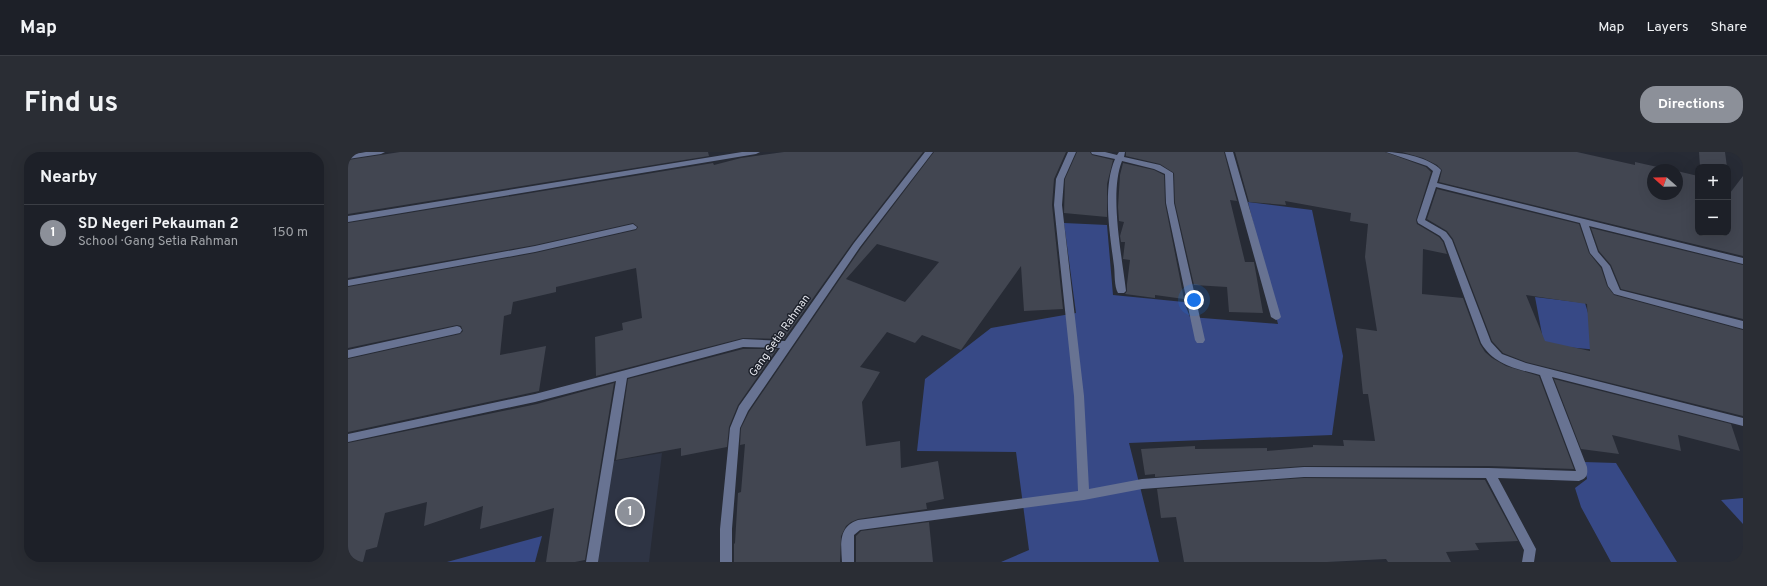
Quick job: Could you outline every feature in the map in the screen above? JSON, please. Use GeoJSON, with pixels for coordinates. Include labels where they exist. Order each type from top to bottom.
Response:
{"type":"FeatureCollection","features":[{"type":"Feature","properties":{"kind":"street"},"geometry":{"type":"LineString","coordinates":[[348,157],[382,152]]}},
{"type":"Feature","properties":{"kind":"street"},"geometry":{"type":"LineString","coordinates":[[348,219],[756,152]]}},
{"type":"Feature","properties":{"kind":"street","name":"Gang Setia Rahman"},"geometry":{"type":"LineString","coordinates":[[726,562],[726,529],[735,428],[743,409],[856,245],[929,152]]}},
{"type":"Feature","properties":{"kind":"street"},"geometry":{"type":"LineString","coordinates":[[1072,152],[1060,179],[1058,205],[1079,396],[1084,495]]}},
{"type":"Feature","properties":{"kind":"street"},"geometry":{"type":"LineString","coordinates":[[1095,152],[1121,155],[1157,167],[1169,173],[1170,203],[1200,340]]}},
{"type":"Feature","properties":{"kind":"street"},"geometry":{"type":"LineString","coordinates":[[1229,152],[1276,317]]}},
{"type":"Feature","properties":{"kind":"street"},"geometry":{"type":"LineString","coordinates":[[1390,152],[1435,167],[1437,172],[1421,220],[1422,223],[1444,234],[1448,240],[1489,349],[1494,355],[1502,361],[1743,422]]}},
{"type":"Feature","properties":{"kind":"street"},"geometry":{"type":"LineString","coordinates":[[1121,155],[1114,186],[1112,206],[1122,291]]}},
{"type":"Feature","properties":{"kind":"street"},"geometry":{"type":"LineString","coordinates":[[1432,184],[1743,261]]}},
{"type":"Feature","properties":{"kind":"street"},"geometry":{"type":"LineString","coordinates":[[1583,221],[1594,253],[1606,266],[1612,286],[1617,292],[1743,325]]}},
{"type":"Feature","properties":{"kind":"street"},"geometry":{"type":"LineString","coordinates":[[348,283],[535,249],[633,227]]}},
{"type":"Feature","properties":{"kind":"street"},"geometry":{"type":"LineString","coordinates":[[348,354],[457,330]]}},
{"type":"Feature","properties":{"kind":"street"},"geometry":{"type":"LineString","coordinates":[[348,438],[535,398],[742,343],[787,345]]}},
{"type":"Feature","properties":{"kind":"street"},"geometry":{"type":"LineString","coordinates":[[848,562],[847,537],[849,531],[858,525],[1084,495],[1142,484],[1304,472],[1489,473],[1579,476],[1582,474],[1581,467],[1544,371]]}},
{"type":"Feature","properties":{"kind":"street"},"geometry":{"type":"LineString","coordinates":[[592,562],[622,374]]}},
{"type":"Feature","properties":{"kind":"street"},"geometry":{"type":"LineString","coordinates":[[1489,473],[1530,549],[1530,557],[1528,562]]}},
{"type":"Feature","properties":{"kind":"shaded area"},"geometry":{"type":"Polygon","coordinates":[[[1248,202],[1312,210],[1343,356],[1332,435],[1129,443],[1159,562],[1001,562],[1029,550],[1016,452],[917,451],[925,379],[991,328],[1076,313],[1064,223],[1107,225],[1113,295],[1184,302],[1190,317],[1278,324],[1248,202]]]}},
{"type":"Feature","properties":{"kind":"shaded area"},"geometry":{"type":"Polygon","coordinates":[[[1535,297],[1585,303],[1599,350],[1544,345],[1535,297]]]}},
{"type":"Feature","properties":{"kind":"shaded area"},"geometry":{"type":"Polygon","coordinates":[[[662,453],[649,562],[596,562],[613,461],[662,453]]]}},
{"type":"Feature","properties":{"kind":"shaded area"},"geometry":{"type":"Polygon","coordinates":[[[1584,462],[1616,463],[1677,562],[1611,562],[1581,507],[1575,488],[1587,479],[1584,462]]]}},
{"type":"Feature","properties":{"kind":"shaded area"},"geometry":{"type":"Polygon","coordinates":[[[1743,498],[1743,524],[1721,500],[1743,498]]]}},
{"type":"Feature","properties":{"kind":"shaded area"},"geometry":{"type":"Polygon","coordinates":[[[542,536],[535,562],[447,562],[542,536]]]}},
{"type":"Feature","properties":{"kind":"building"},"geometry":{"type":"Polygon","coordinates":[[[400,152],[708,152],[709,156],[348,214],[348,160],[400,152]]]}},
{"type":"Feature","properties":{"kind":"building"},"geometry":{"type":"Polygon","coordinates":[[[784,152],[923,152],[853,242],[784,339],[743,338],[596,376],[595,337],[623,330],[622,323],[642,318],[636,268],[556,287],[556,292],[513,302],[511,314],[504,316],[500,355],[546,346],[539,391],[348,432],[348,359],[460,334],[463,331],[461,326],[457,325],[348,348],[348,287],[535,253],[636,230],[638,227],[633,223],[535,245],[348,278],[348,223],[713,163],[714,165],[741,158],[784,152]]]}},
{"type":"Feature","properties":{"kind":"building"},"geometry":{"type":"Polygon","coordinates":[[[934,152],[1066,152],[1054,179],[1052,205],[1063,309],[1024,311],[1021,266],[961,350],[922,335],[915,343],[887,332],[860,367],[880,372],[862,402],[866,446],[900,441],[901,468],[938,461],[944,499],[926,503],[927,509],[858,519],[851,522],[846,526],[841,536],[840,562],[734,562],[738,493],[741,492],[745,444],[740,445],[741,428],[749,412],[861,248],[934,152]],[[877,244],[846,279],[905,302],[939,262],[877,244]]]}},
{"type":"Feature","properties":{"kind":"building"},"geometry":{"type":"Polygon","coordinates":[[[1077,152],[1090,152],[1092,155],[1113,160],[1107,184],[1107,217],[1064,213],[1065,179],[1077,152]]]}},
{"type":"Feature","properties":{"kind":"building"},"geometry":{"type":"Polygon","coordinates":[[[1126,152],[1224,152],[1237,201],[1230,200],[1245,262],[1254,262],[1263,313],[1229,312],[1227,287],[1194,285],[1175,203],[1174,173],[1160,164],[1126,156],[1126,152]]]}},
{"type":"Feature","properties":{"kind":"building"},"geometry":{"type":"Polygon","coordinates":[[[1235,152],[1385,152],[1426,167],[1431,172],[1416,220],[1417,224],[1439,237],[1443,242],[1447,254],[1423,249],[1422,294],[1463,298],[1480,344],[1485,352],[1506,366],[1539,376],[1574,469],[1489,466],[1304,466],[1155,477],[1155,474],[1145,475],[1141,449],[1195,446],[1195,449],[1267,448],[1267,451],[1313,447],[1313,445],[1344,446],[1343,440],[1375,441],[1368,394],[1363,394],[1356,328],[1377,331],[1365,257],[1368,224],[1350,221],[1351,213],[1285,201],[1286,205],[1249,202],[1235,152]]]}},
{"type":"Feature","properties":{"kind":"building"},"geometry":{"type":"Polygon","coordinates":[[[1402,152],[1577,152],[1635,165],[1635,162],[1647,165],[1647,200],[1683,200],[1683,172],[1695,175],[1695,236],[1731,236],[1731,192],[1743,176],[1743,256],[1439,182],[1442,170],[1437,165],[1423,158],[1402,152]]]}},
{"type":"Feature","properties":{"kind":"building"},"geometry":{"type":"Polygon","coordinates":[[[1699,152],[1725,152],[1727,164],[1700,164],[1699,152]]]}},
{"type":"Feature","properties":{"kind":"building"},"geometry":{"type":"Polygon","coordinates":[[[1123,163],[1154,170],[1164,175],[1165,203],[1184,299],[1155,295],[1155,298],[1125,294],[1127,291],[1130,260],[1123,259],[1125,242],[1121,242],[1120,236],[1124,222],[1119,221],[1118,207],[1120,175],[1123,163]]]}},
{"type":"Feature","properties":{"kind":"building"},"geometry":{"type":"Polygon","coordinates":[[[1437,189],[1579,224],[1589,253],[1601,268],[1607,286],[1614,295],[1743,330],[1743,416],[1526,362],[1503,353],[1492,341],[1453,239],[1447,231],[1427,219],[1437,189]],[[1526,295],[1545,341],[1590,351],[1587,304],[1526,295]]]}},
{"type":"Feature","properties":{"kind":"building"},"geometry":{"type":"Polygon","coordinates":[[[1591,228],[1743,265],[1743,319],[1621,289],[1611,265],[1599,251],[1591,228]]]}},
{"type":"Feature","properties":{"kind":"building"},"geometry":{"type":"Polygon","coordinates":[[[743,349],[777,349],[738,405],[729,427],[727,447],[681,456],[681,448],[616,460],[628,379],[743,349]]]}},
{"type":"Feature","properties":{"kind":"building"},"geometry":{"type":"Polygon","coordinates":[[[1554,379],[1731,424],[1740,451],[1678,435],[1681,451],[1612,435],[1619,454],[1581,449],[1554,379]]]}},
{"type":"Feature","properties":{"kind":"building"},"geometry":{"type":"Polygon","coordinates":[[[614,383],[585,560],[575,562],[546,562],[554,508],[480,529],[483,506],[424,526],[427,502],[385,513],[377,547],[366,550],[363,562],[348,562],[348,443],[537,404],[614,383]]]}},
{"type":"Feature","properties":{"kind":"building"},"geometry":{"type":"Polygon","coordinates":[[[1304,478],[1485,480],[1518,541],[1475,543],[1479,550],[1446,552],[1451,562],[1388,562],[1386,559],[1327,562],[1184,562],[1176,517],[1161,518],[1157,489],[1304,478]]]}},
{"type":"Feature","properties":{"kind":"building"},"geometry":{"type":"Polygon","coordinates":[[[929,522],[933,562],[856,562],[856,536],[861,531],[929,522]]]}},
{"type":"Feature","properties":{"kind":"place","name":"SD Negeri Pekauman 2"},"geometry":{"type":"Point","coordinates":[630,512]}}]}
